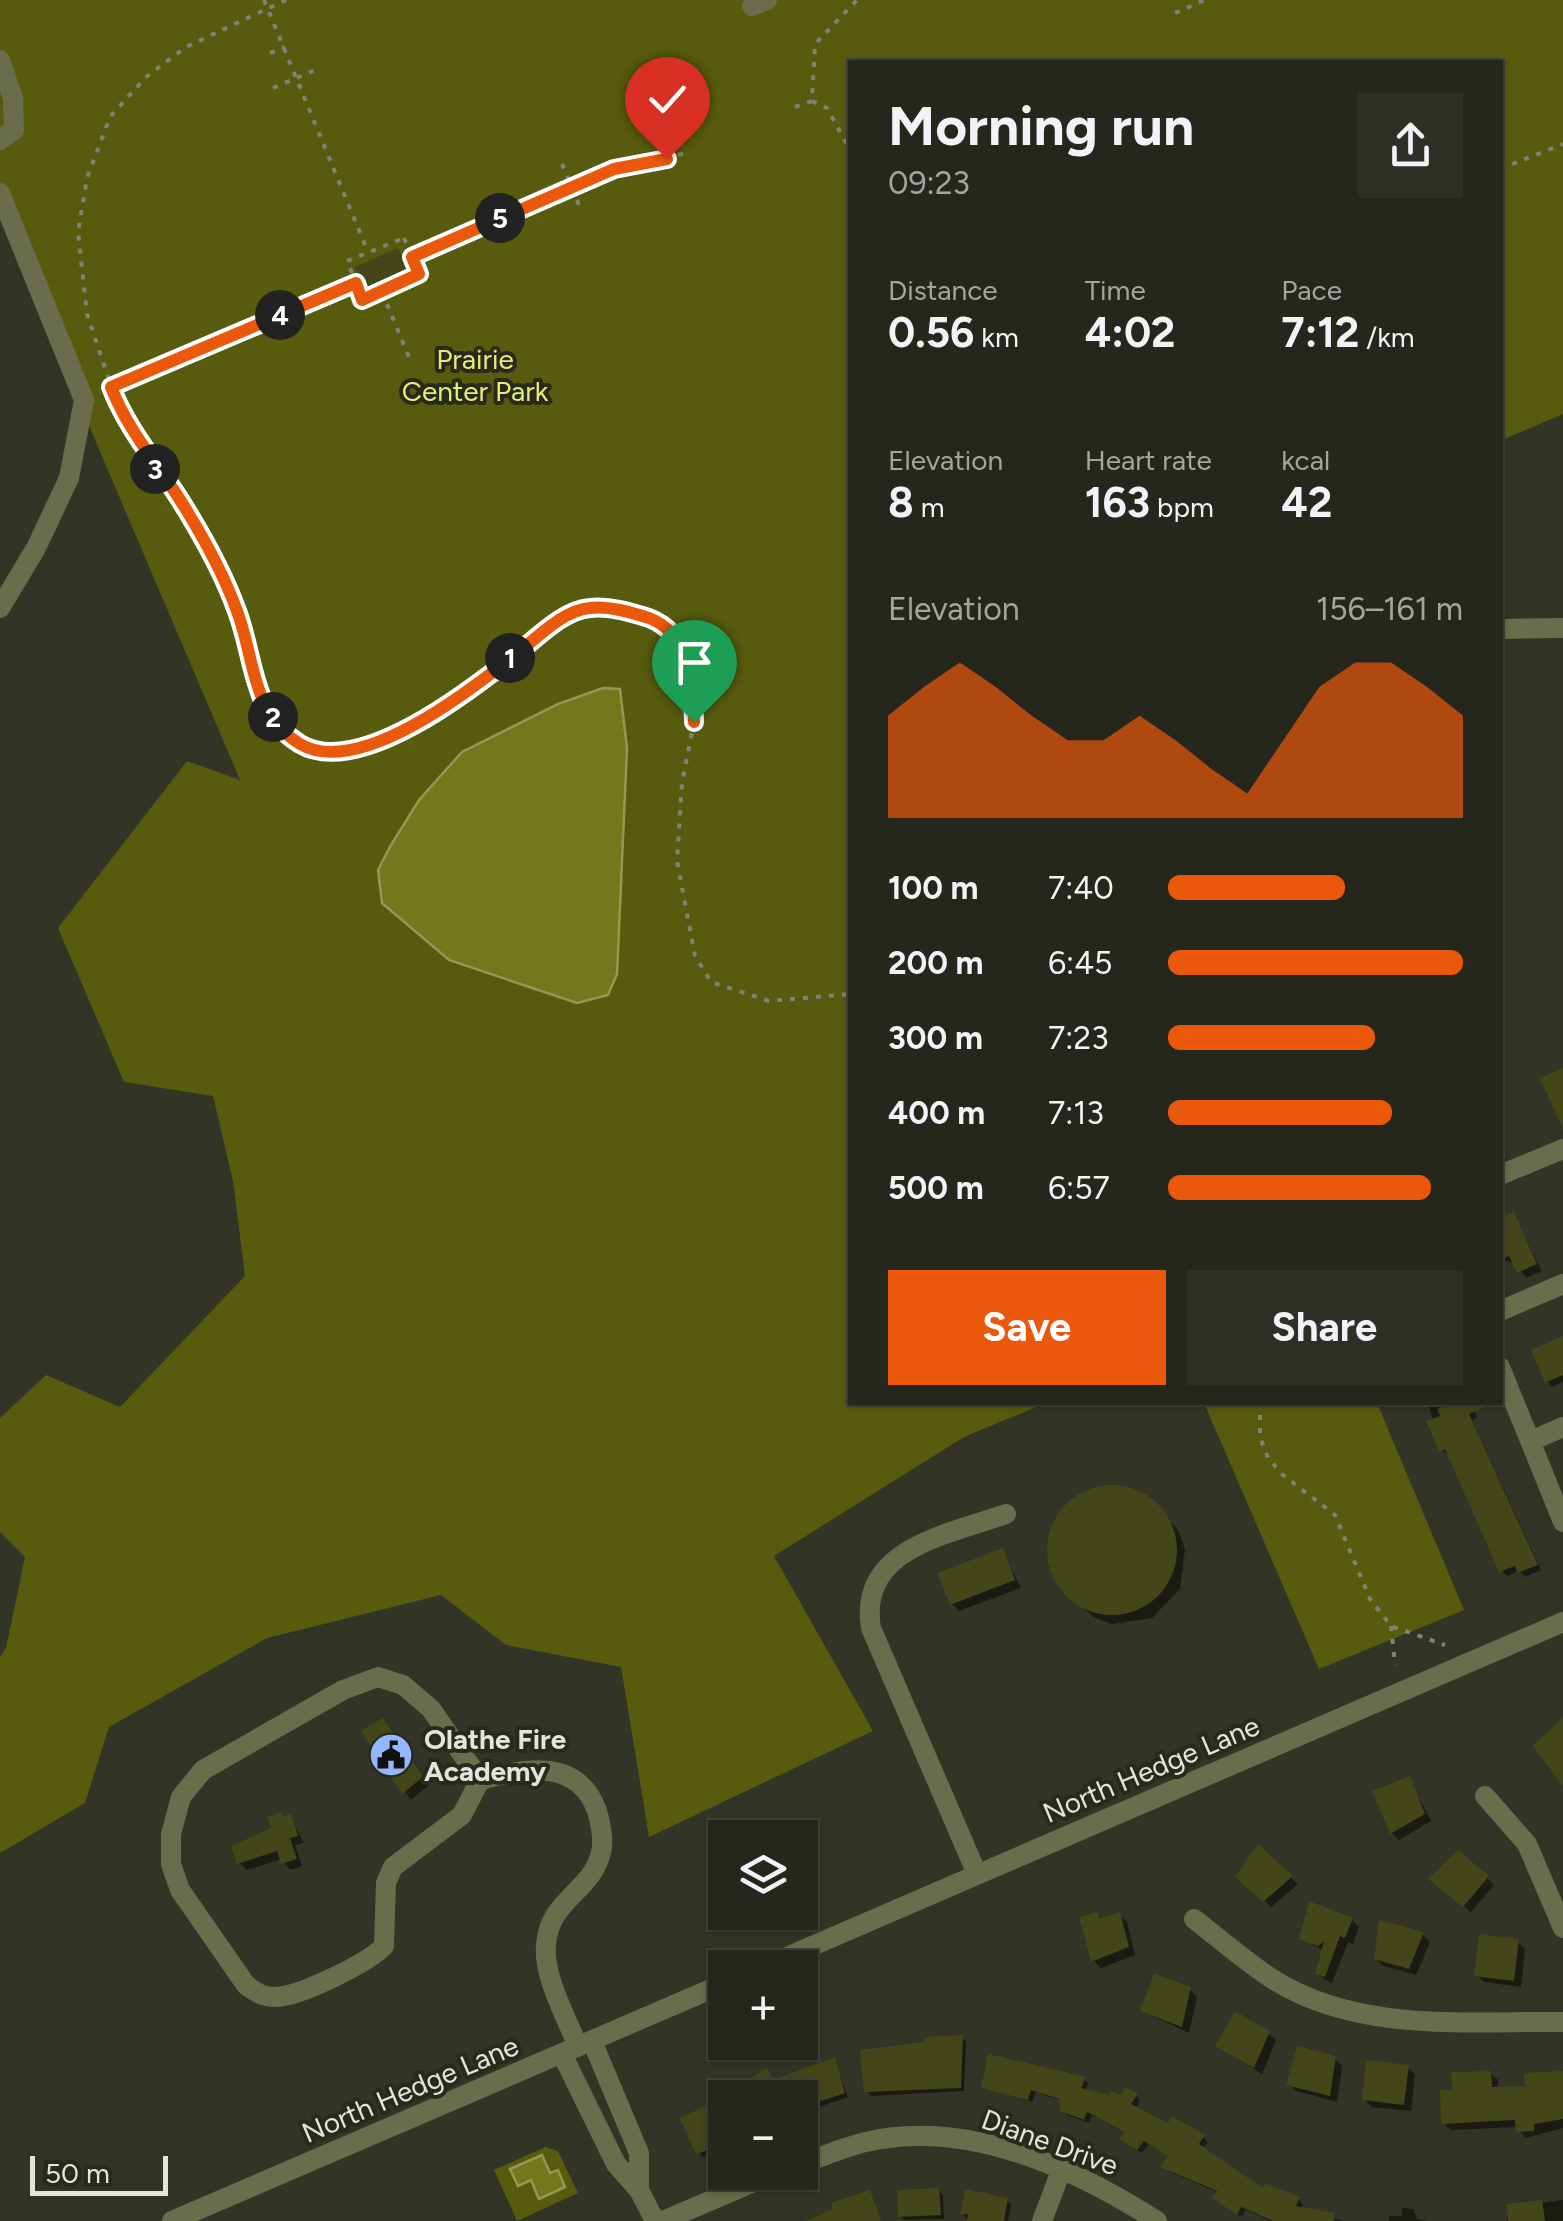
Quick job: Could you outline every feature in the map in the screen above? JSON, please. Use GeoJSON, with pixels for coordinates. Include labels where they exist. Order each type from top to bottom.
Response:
{"type":"FeatureCollection","features":[{"type":"Feature","properties":{"kind":"street"},"geometry":{"type":"LineString","coordinates":[[0,60],[17,118],[14,130],[0,140]]}},
{"type":"Feature","properties":{"kind":"street"},"geometry":{"type":"LineString","coordinates":[[0,193],[84,400],[69,478],[36,548],[0,608]]}},
{"type":"Feature","properties":{"kind":"street"},"geometry":{"type":"LineString","coordinates":[[1503,629],[1563,628]]}},
{"type":"Feature","properties":{"kind":"street"},"geometry":{"type":"LineString","coordinates":[[1503,1174],[1563,1148]]}},
{"type":"Feature","properties":{"kind":"street"},"geometry":{"type":"LineString","coordinates":[[1503,1310],[1563,1284]]}},
{"type":"Feature","properties":{"kind":"street"},"geometry":{"type":"LineString","coordinates":[[1503,1374],[1563,1522]]}},
{"type":"Feature","properties":{"kind":"street"},"geometry":{"type":"LineString","coordinates":[[1530,1441],[1563,1427]]}},
{"type":"Feature","properties":{"kind":"street"},"geometry":{"type":"LineString","coordinates":[[977,1874],[871,1628],[867,1604],[876,1579],[892,1559],[1006,1514]]}},
{"type":"Feature","properties":{"kind":"street","name":"North Hedge Lane"},"geometry":{"type":"LineString","coordinates":[[802,1950],[1563,1622]]}},
{"type":"Feature","properties":{"kind":"street"},"geometry":{"type":"LineString","coordinates":[[378,1677],[403,1684],[432,1709],[480,1780],[462,1816],[393,1867],[386,1883],[384,1946],[372,1959],[280,1998],[260,1996],[246,1985],[180,1890],[171,1864],[171,1834],[180,1798],[202,1770],[343,1690],[378,1677]]}},
{"type":"Feature","properties":{"kind":"street"},"geometry":{"type":"LineString","coordinates":[[480,1780],[543,1768],[571,1776],[592,1798],[602,1828],[600,1857],[550,1921],[545,1950],[616,2164],[640,2190],[654,2221]]}},
{"type":"Feature","properties":{"kind":"street"},"geometry":{"type":"LineString","coordinates":[[1485,1796],[1526,1844],[1563,1928]]}},
{"type":"Feature","properties":{"kind":"street"},"geometry":{"type":"LineString","coordinates":[[1194,1919],[1275,1981],[1328,2006],[1414,2020],[1563,2022]]}},
{"type":"Feature","properties":{"kind":"street","name":"North Hedge Lane"},"geometry":{"type":"LineString","coordinates":[[172,2221],[708,1990]]}},
{"type":"Feature","properties":{"kind":"street"},"geometry":{"type":"LineString","coordinates":[[577,2048],[639,2153],[640,2190]]}},
{"type":"Feature","properties":{"kind":"street","name":"Diane Drive"},"geometry":{"type":"LineString","coordinates":[[818,2158],[868,2142],[920,2136],[982,2141],[1061,2170],[1120,2197],[1158,2221]]}},
{"type":"Feature","properties":{"kind":"street"},"geometry":{"type":"LineString","coordinates":[[1042,2221],[1061,2170]]}},
{"type":"Feature","properties":{"kind":"street"},"geometry":{"type":"LineString","coordinates":[[663,2221],[736,2190]]}},
{"type":"Feature","properties":{"kind":"path"},"geometry":{"type":"LineString","coordinates":[[264,0],[368,252]]}},
{"type":"Feature","properties":{"kind":"path"},"geometry":{"type":"LineString","coordinates":[[286,0],[186,47],[146,77],[110,116],[87,178],[78,232],[87,314],[111,387],[152,464],[182,502],[237,611],[260,698],[278,724],[302,745],[334,754],[387,741],[554,624],[586,608],[624,610],[656,621],[681,644],[693,680],[694,722],[682,782],[676,861],[695,956],[712,982],[769,1001],[848,994]]}},
{"type":"Feature","properties":{"kind":"path"},"geometry":{"type":"LineString","coordinates":[[812,101],[815,44],[857,0]]}},
{"type":"Feature","properties":{"kind":"path"},"geometry":{"type":"LineString","coordinates":[[1174,12],[1204,0]]}},
{"type":"Feature","properties":{"kind":"path"},"geometry":{"type":"LineString","coordinates":[[270,54],[285,47]]}},
{"type":"Feature","properties":{"kind":"path"},"geometry":{"type":"LineString","coordinates":[[273,88],[320,68]]}},
{"type":"Feature","properties":{"kind":"path"},"geometry":{"type":"LineString","coordinates":[[796,107],[812,101],[827,108],[848,146]]}},
{"type":"Feature","properties":{"kind":"path"},"geometry":{"type":"LineString","coordinates":[[1503,168],[1563,144]]}},
{"type":"Feature","properties":{"kind":"path"},"geometry":{"type":"LineString","coordinates":[[412,257],[614,169],[690,152]]}},
{"type":"Feature","properties":{"kind":"path"},"geometry":{"type":"LineString","coordinates":[[562,164],[581,210]]}},
{"type":"Feature","properties":{"kind":"path"},"geometry":{"type":"LineString","coordinates":[[404,238],[419,274],[362,300],[347,261],[368,252],[404,238]]}},
{"type":"Feature","properties":{"kind":"path"},"geometry":{"type":"LineString","coordinates":[[111,387],[356,283]]}},
{"type":"Feature","properties":{"kind":"path"},"geometry":{"type":"LineString","coordinates":[[381,291],[411,362]]}},
{"type":"Feature","properties":{"kind":"path"},"geometry":{"type":"LineString","coordinates":[[1260,1405],[1260,1438],[1268,1458],[1282,1475],[1335,1515],[1357,1576],[1391,1626],[1394,1665]]}},
{"type":"Feature","properties":{"kind":"path"},"geometry":{"type":"LineString","coordinates":[[1391,1626],[1445,1646]]}},
{"type":"Feature","properties":{"kind":"green space","name":"Prairie Center Park"},"geometry":{"type":"Polygon","coordinates":[[[0,0],[1563,0],[1563,414],[1503,440],[1503,60],[848,60],[848,1405],[1041,1405],[964,1437],[774,1556],[873,1731],[649,1837],[621,1667],[506,1645],[441,1595],[267,1638],[109,1727],[85,1803],[0,1853],[0,1657],[6,1648],[25,1557],[0,1532],[0,1418],[46,1375],[120,1407],[245,1276],[233,1181],[213,1096],[124,1082],[58,928],[187,761],[240,780],[0,217],[0,0]]]}},
{"type":"Feature","properties":{"kind":"green space"},"geometry":{"type":"Polygon","coordinates":[[[1205,1405],[1378,1405],[1464,1610],[1319,1669],[1205,1405]]]}},
{"type":"Feature","properties":{"kind":"green space"},"geometry":{"type":"Polygon","coordinates":[[[545,2147],[558,2151],[578,2193],[517,2221],[494,2170],[545,2147]]]}},
{"type":"Feature","properties":{"kind":"shaded area"},"geometry":{"type":"Polygon","coordinates":[[[603,688],[620,689],[627,748],[617,974],[608,995],[577,1003],[449,960],[382,903],[378,870],[419,800],[462,752],[558,704],[603,688]]]}},
{"type":"Feature","properties":{"kind":"shaded area"},"geometry":{"type":"Polygon","coordinates":[[[542,2155],[550,2173],[558,2170],[565,2187],[539,2199],[531,2180],[518,2186],[510,2169],[542,2155]]]}},
{"type":"Feature","properties":{"kind":"building"},"geometry":{"type":"Polygon","coordinates":[[[398,248],[408,270],[364,288],[355,267],[398,248]]]}},
{"type":"Feature","properties":{"kind":"building"},"geometry":{"type":"Polygon","coordinates":[[[1563,1068],[1563,1130],[1540,1078],[1563,1068]]]}},
{"type":"Feature","properties":{"kind":"building"},"geometry":{"type":"Polygon","coordinates":[[[1514,1212],[1537,1264],[1517,1273],[1509,1256],[1503,1259],[1503,1217],[1514,1212]]]}},
{"type":"Feature","properties":{"kind":"building"},"geometry":{"type":"Polygon","coordinates":[[[1563,1336],[1563,1375],[1545,1383],[1531,1350],[1563,1336]]]}},
{"type":"Feature","properties":{"kind":"building"},"geometry":{"type":"Polygon","coordinates":[[[1447,1405],[1489,1405],[1469,1414],[1538,1565],[1517,1573],[1515,1566],[1499,1572],[1445,1449],[1439,1452],[1426,1421],[1440,1416],[1437,1409],[1447,1405]]]}},
{"type":"Feature","properties":{"kind":"building"},"geometry":{"type":"Polygon","coordinates":[[[1112,1485],[1137,1490],[1158,1504],[1172,1525],[1177,1550],[1172,1575],[1158,1596],[1137,1610],[1112,1615],[1087,1610],[1066,1596],[1052,1575],[1047,1550],[1052,1525],[1066,1504],[1087,1490],[1112,1485]]]}},
{"type":"Feature","properties":{"kind":"building"},"geometry":{"type":"Polygon","coordinates":[[[1003,1548],[1015,1580],[950,1605],[937,1573],[1003,1548]]]}},
{"type":"Feature","properties":{"kind":"building"},"geometry":{"type":"Polygon","coordinates":[[[1563,1717],[1563,1786],[1533,1746],[1563,1717]]]}},
{"type":"Feature","properties":{"kind":"building"},"geometry":{"type":"Polygon","coordinates":[[[383,1718],[423,1777],[402,1794],[361,1731],[383,1718]]]}},
{"type":"Feature","properties":{"kind":"building"},"geometry":{"type":"Polygon","coordinates":[[[1410,1776],[1425,1814],[1390,1834],[1372,1791],[1410,1776]]]}},
{"type":"Feature","properties":{"kind":"building"},"geometry":{"type":"Polygon","coordinates":[[[282,1812],[283,1817],[291,1814],[298,1836],[290,1838],[297,1859],[281,1864],[277,1851],[237,1864],[231,1846],[271,1828],[267,1817],[282,1812]]]}},
{"type":"Feature","properties":{"kind":"building"},"geometry":{"type":"Polygon","coordinates":[[[1258,1844],[1293,1876],[1263,1902],[1235,1877],[1258,1844]]]}},
{"type":"Feature","properties":{"kind":"building"},"geometry":{"type":"Polygon","coordinates":[[[1458,1850],[1489,1876],[1463,1907],[1428,1879],[1458,1850]]]}},
{"type":"Feature","properties":{"kind":"building"},"geometry":{"type":"Polygon","coordinates":[[[1309,1901],[1353,1918],[1345,1938],[1340,1936],[1325,1977],[1315,1974],[1324,1941],[1318,1946],[1299,1939],[1309,1901]]]}},
{"type":"Feature","properties":{"kind":"building"},"geometry":{"type":"Polygon","coordinates":[[[1097,1912],[1099,1918],[1120,1912],[1129,1947],[1091,1962],[1079,1917],[1097,1912]]]}},
{"type":"Feature","properties":{"kind":"building"},"geometry":{"type":"Polygon","coordinates":[[[1379,1920],[1424,1932],[1409,1969],[1374,1959],[1379,1920]]]}},
{"type":"Feature","properties":{"kind":"building"},"geometry":{"type":"Polygon","coordinates":[[[1479,1934],[1519,1939],[1514,1981],[1474,1976],[1479,1934]]]}},
{"type":"Feature","properties":{"kind":"building"},"geometry":{"type":"Polygon","coordinates":[[[1154,1974],[1191,1987],[1182,2027],[1140,2011],[1154,1974]]]}},
{"type":"Feature","properties":{"kind":"building"},"geometry":{"type":"Polygon","coordinates":[[[1235,2011],[1270,2031],[1254,2068],[1215,2046],[1235,2011]]]}},
{"type":"Feature","properties":{"kind":"building"},"geometry":{"type":"Polygon","coordinates":[[[963,2035],[961,2088],[864,2092],[860,2050],[924,2042],[925,2037],[963,2035]]]}},
{"type":"Feature","properties":{"kind":"building"},"geometry":{"type":"Polygon","coordinates":[[[1297,2046],[1336,2056],[1330,2096],[1286,2085],[1297,2046]]]}},
{"type":"Feature","properties":{"kind":"building"},"geometry":{"type":"Polygon","coordinates":[[[988,2054],[1086,2077],[1081,2088],[1109,2095],[1111,2091],[1121,2095],[1125,2087],[1138,2094],[1131,2104],[1168,2123],[1172,2116],[1205,2135],[1199,2144],[1263,2188],[1265,2183],[1300,2197],[1296,2206],[1334,2213],[1334,2221],[1273,2221],[1241,2207],[1237,2215],[1212,2198],[1217,2191],[1160,2167],[1168,2156],[1144,2141],[1137,2150],[1119,2139],[1124,2132],[1087,2112],[1084,2120],[1060,2111],[1059,2099],[1031,2090],[1028,2100],[981,2088],[988,2054]]]}},
{"type":"Feature","properties":{"kind":"building"},"geometry":{"type":"Polygon","coordinates":[[[835,2057],[845,2093],[818,2102],[818,2080],[773,2080],[835,2057]]]}},
{"type":"Feature","properties":{"kind":"building"},"geometry":{"type":"Polygon","coordinates":[[[1366,2060],[1409,2065],[1404,2105],[1362,2100],[1366,2060]]]}},
{"type":"Feature","properties":{"kind":"building"},"geometry":{"type":"Polygon","coordinates":[[[767,2068],[773,2080],[747,2080],[767,2068]]]}},
{"type":"Feature","properties":{"kind":"building"},"geometry":{"type":"Polygon","coordinates":[[[1491,2071],[1492,2087],[1525,2086],[1524,2073],[1563,2071],[1563,2119],[1534,2124],[1534,2131],[1516,2132],[1515,2120],[1441,2124],[1440,2090],[1452,2090],[1451,2072],[1491,2071]]]}},
{"type":"Feature","properties":{"kind":"building"},"geometry":{"type":"Polygon","coordinates":[[[708,2104],[708,2150],[696,2155],[680,2118],[708,2104]]]}},
{"type":"Feature","properties":{"kind":"building"},"geometry":{"type":"Polygon","coordinates":[[[939,2188],[941,2215],[898,2217],[897,2190],[939,2188]]]}},
{"type":"Feature","properties":{"kind":"building"},"geometry":{"type":"Polygon","coordinates":[[[965,2189],[1008,2198],[1004,2221],[967,2221],[968,2214],[960,2215],[965,2189]]]}},
{"type":"Feature","properties":{"kind":"building"},"geometry":{"type":"Polygon","coordinates":[[[870,2190],[881,2221],[806,2221],[833,2209],[831,2203],[870,2190]]]}},
{"type":"Feature","properties":{"kind":"building"},"geometry":{"type":"Polygon","coordinates":[[[1542,2200],[1545,2221],[1508,2221],[1506,2204],[1542,2200]]]}},
{"type":"Feature","properties":{"kind":"place","name":"Olathe Fire Academy"},"geometry":{"type":"Point","coordinates":[391,1755]}},
{"type":"Feature","properties":{"kind":"route"},"geometry":{"type":"LineString","coordinates":[[667,159],[614,169],[412,257],[419,274],[362,300],[356,283],[111,387],[152,464],[182,502],[237,611],[260,698],[278,724],[302,745],[334,754],[387,741],[515,655],[554,624],[586,608],[624,610],[656,621],[681,644],[693,680],[694,722]]}}]}
